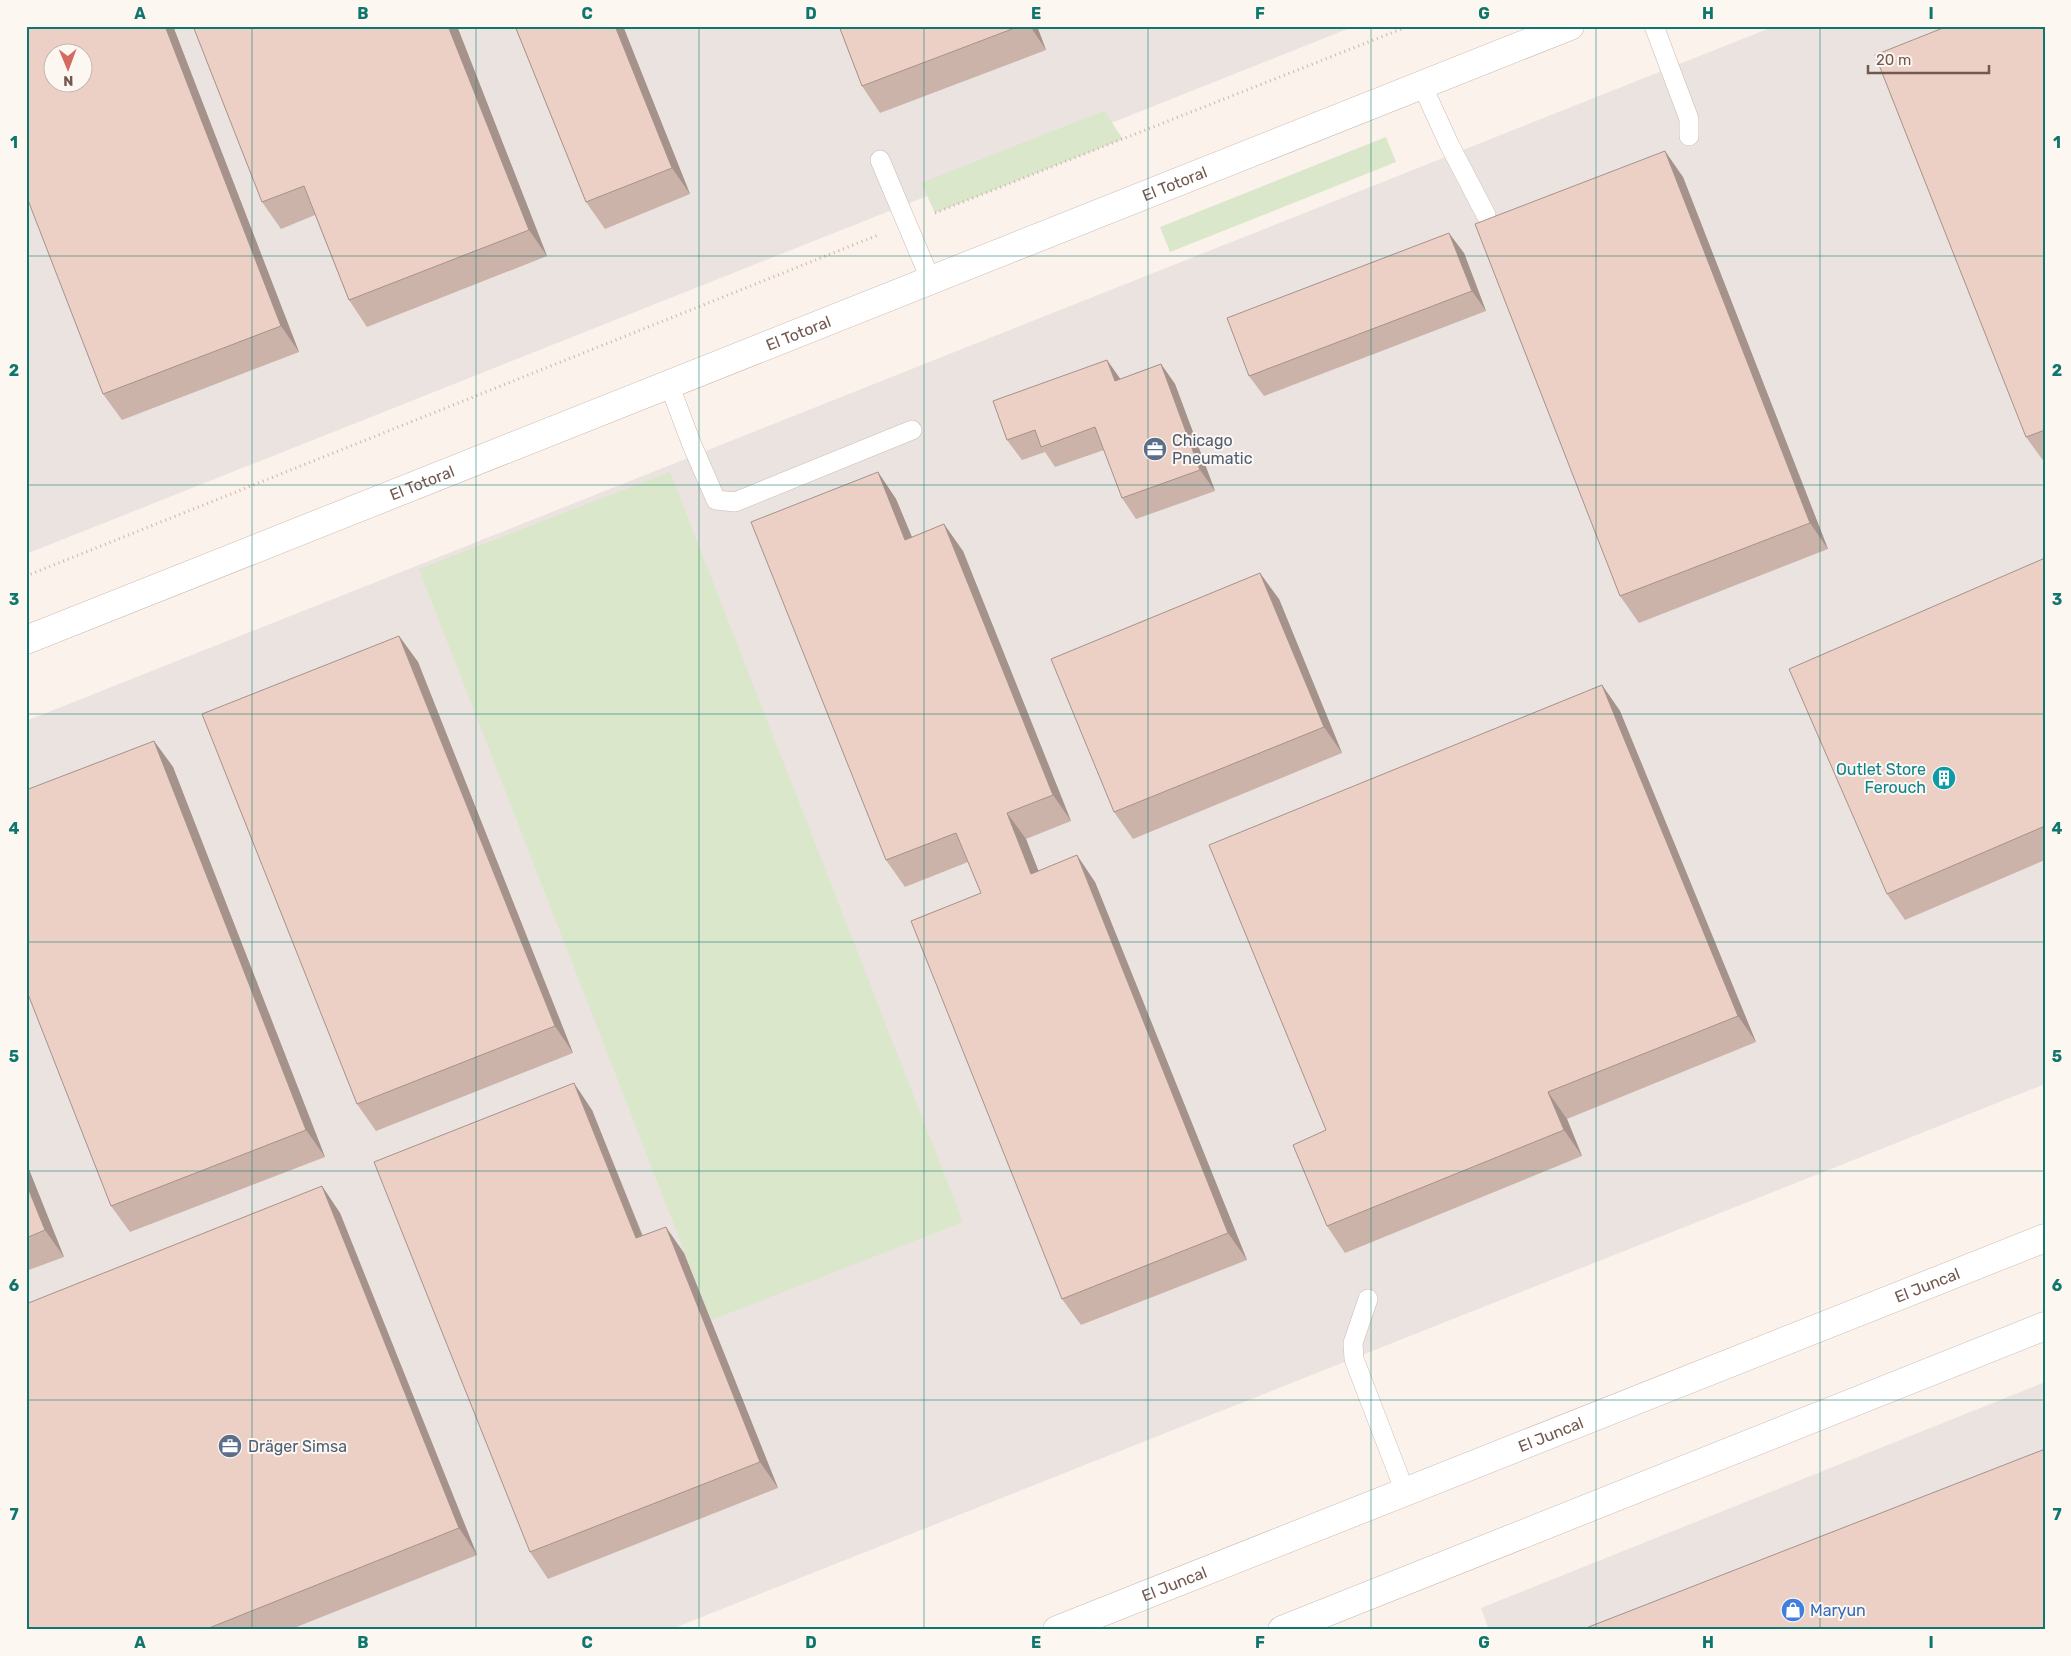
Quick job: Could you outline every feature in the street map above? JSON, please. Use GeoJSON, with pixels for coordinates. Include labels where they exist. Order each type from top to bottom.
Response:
{"type":"FeatureCollection","features":[{"type":"Feature","properties":{"kind":"street","name":"El Totoral"},"geometry":{"type":"LineString","coordinates":[[26,640],[1570,26]]}},
{"type":"Feature","properties":{"kind":"street","name":"El Juncal"},"geometry":{"type":"LineString","coordinates":[[1057,1630],[2045,1238]]}},
{"type":"Feature","properties":{"kind":"street"},"geometry":{"type":"LineString","coordinates":[[1282,1630],[2045,1326]]}},
{"type":"Feature","properties":{"kind":"lane"},"geometry":{"type":"LineString","coordinates":[[1654,26],[1688,119],[1689,136]]}},
{"type":"Feature","properties":{"kind":"lane"},"geometry":{"type":"LineString","coordinates":[[1422,85],[1449,144],[1486,214]]}},
{"type":"Feature","properties":{"kind":"lane"},"geometry":{"type":"LineString","coordinates":[[880,160],[908,223],[930,281]]}},
{"type":"Feature","properties":{"kind":"lane"},"geometry":{"type":"LineString","coordinates":[[670,384],[692,445],[716,500],[735,502],[912,430]]}},
{"type":"Feature","properties":{"kind":"lane"},"geometry":{"type":"LineString","coordinates":[[1368,1299],[1353,1343],[1354,1359],[1405,1492]]}},
{"type":"Feature","properties":{"kind":"path"},"geometry":{"type":"LineString","coordinates":[[26,576],[908,223],[1410,26]]}},
{"type":"Feature","properties":{"kind":"shaded area"},"geometry":{"type":"Polygon","coordinates":[[[26,26],[1355,26],[26,554],[26,26]]]}},
{"type":"Feature","properties":{"kind":"shaded area"},"geometry":{"type":"Polygon","coordinates":[[[1775,26],[2045,26],[2045,1084],[669,1630],[26,1630],[26,721],[1775,26]]]}},
{"type":"Feature","properties":{"kind":"shaded area"},"geometry":{"type":"Polygon","coordinates":[[[2045,1382],[2045,1630],[1489,1630],[1481,1608],[2045,1382]]]}},
{"type":"Feature","properties":{"kind":"green space"},"geometry":{"type":"Polygon","coordinates":[[[1104,111],[1123,139],[935,213],[921,183],[1104,111]]]}},
{"type":"Feature","properties":{"kind":"green space"},"geometry":{"type":"Polygon","coordinates":[[[1386,137],[1396,162],[1170,252],[1160,227],[1386,137]]]}},
{"type":"Feature","properties":{"kind":"green space"},"geometry":{"type":"Polygon","coordinates":[[[670,472],[963,1222],[711,1320],[419,569],[670,472]]]}},
{"type":"Feature","properties":{"kind":"building"},"geometry":{"type":"Polygon","coordinates":[[[26,26],[165,26],[281,326],[103,394],[26,195],[26,26]]]}},
{"type":"Feature","properties":{"kind":"building"},"geometry":{"type":"Polygon","coordinates":[[[193,26],[448,26],[529,230],[349,300],[304,186],[262,202],[193,26]]]}},
{"type":"Feature","properties":{"kind":"building"},"geometry":{"type":"Polygon","coordinates":[[[515,26],[615,26],[672,168],[586,202],[515,26]]]}},
{"type":"Feature","properties":{"kind":"building"},"geometry":{"type":"Polygon","coordinates":[[[839,26],[1020,26],[862,86],[839,26]]]}},
{"type":"Feature","properties":{"kind":"building"},"geometry":{"type":"Polygon","coordinates":[[[1948,26],[2045,26],[2045,430],[2026,437],[1875,55],[1948,26]]]}},
{"type":"Feature","properties":{"kind":"building"},"geometry":{"type":"Polygon","coordinates":[[[1665,151],[1810,523],[1620,596],[1475,224],[1665,151]]]}},
{"type":"Feature","properties":{"kind":"building"},"geometry":{"type":"Polygon","coordinates":[[[1449,233],[1472,291],[1249,376],[1227,318],[1449,233]]]}},
{"type":"Feature","properties":{"kind":"building","name":"Chicago Pneumatic"},"geometry":{"type":"Polygon","coordinates":[[[1107,360],[1115,381],[1161,364],[1200,470],[1122,498],[1095,427],[1041,447],[1035,430],[1007,440],[993,401],[1107,360]]]}},
{"type":"Feature","properties":{"kind":"building"},"geometry":{"type":"Polygon","coordinates":[[[878,472],[905,540],[944,524],[1053,795],[1007,813],[1031,874],[1077,855],[1228,1233],[1062,1299],[911,921],[981,893],[956,833],[886,860],[751,522],[878,472]]]}},
{"type":"Feature","properties":{"kind":"building","name":"Outlet Store Ferouch"},"geometry":{"type":"Polygon","coordinates":[[[2045,558],[2045,826],[1887,894],[1789,669],[2045,558]]]}},
{"type":"Feature","properties":{"kind":"building"},"geometry":{"type":"Polygon","coordinates":[[[1260,573],[1324,727],[1114,812],[1051,659],[1260,573]]]}},
{"type":"Feature","properties":{"kind":"building"},"geometry":{"type":"Polygon","coordinates":[[[399,636],[555,1026],[357,1104],[202,714],[399,636]]]}},
{"type":"Feature","properties":{"kind":"building"},"geometry":{"type":"Polygon","coordinates":[[[1602,685],[1738,1016],[1548,1092],[1564,1130],[1327,1226],[1293,1145],[1326,1130],[1209,845],[1602,685]]]}},
{"type":"Feature","properties":{"kind":"building"},"geometry":{"type":"Polygon","coordinates":[[[154,741],[306,1130],[111,1206],[26,989],[26,790],[154,741]]]}},
{"type":"Feature","properties":{"kind":"building"},"geometry":{"type":"Polygon","coordinates":[[[574,1083],[636,1238],[666,1227],[760,1462],[530,1552],[374,1162],[574,1083]]]}},
{"type":"Feature","properties":{"kind":"building"},"geometry":{"type":"Polygon","coordinates":[[[26,1183],[45,1230],[26,1238],[26,1183]]]}},
{"type":"Feature","properties":{"kind":"building","name":"Dräger Simsa"},"geometry":{"type":"Polygon","coordinates":[[[322,1186],[459,1528],[204,1630],[26,1630],[26,1304],[322,1186]]]}},
{"type":"Feature","properties":{"kind":"building"},"geometry":{"type":"Polygon","coordinates":[[[2045,1449],[2045,1630],[1581,1630],[2045,1449]]]}},
{"type":"Feature","properties":{"kind":"place","name":"Chicago Pneumatic"},"geometry":{"type":"Point","coordinates":[1155,449]}},
{"type":"Feature","properties":{"kind":"place","name":"Outlet Store Ferouch"},"geometry":{"type":"Point","coordinates":[1944,778]}},
{"type":"Feature","properties":{"kind":"place","name":"Dräger Simsa"},"geometry":{"type":"Point","coordinates":[230,1446]}},
{"type":"Feature","properties":{"kind":"place","name":"Maryun"},"geometry":{"type":"Point","coordinates":[1793,1610]}}]}
